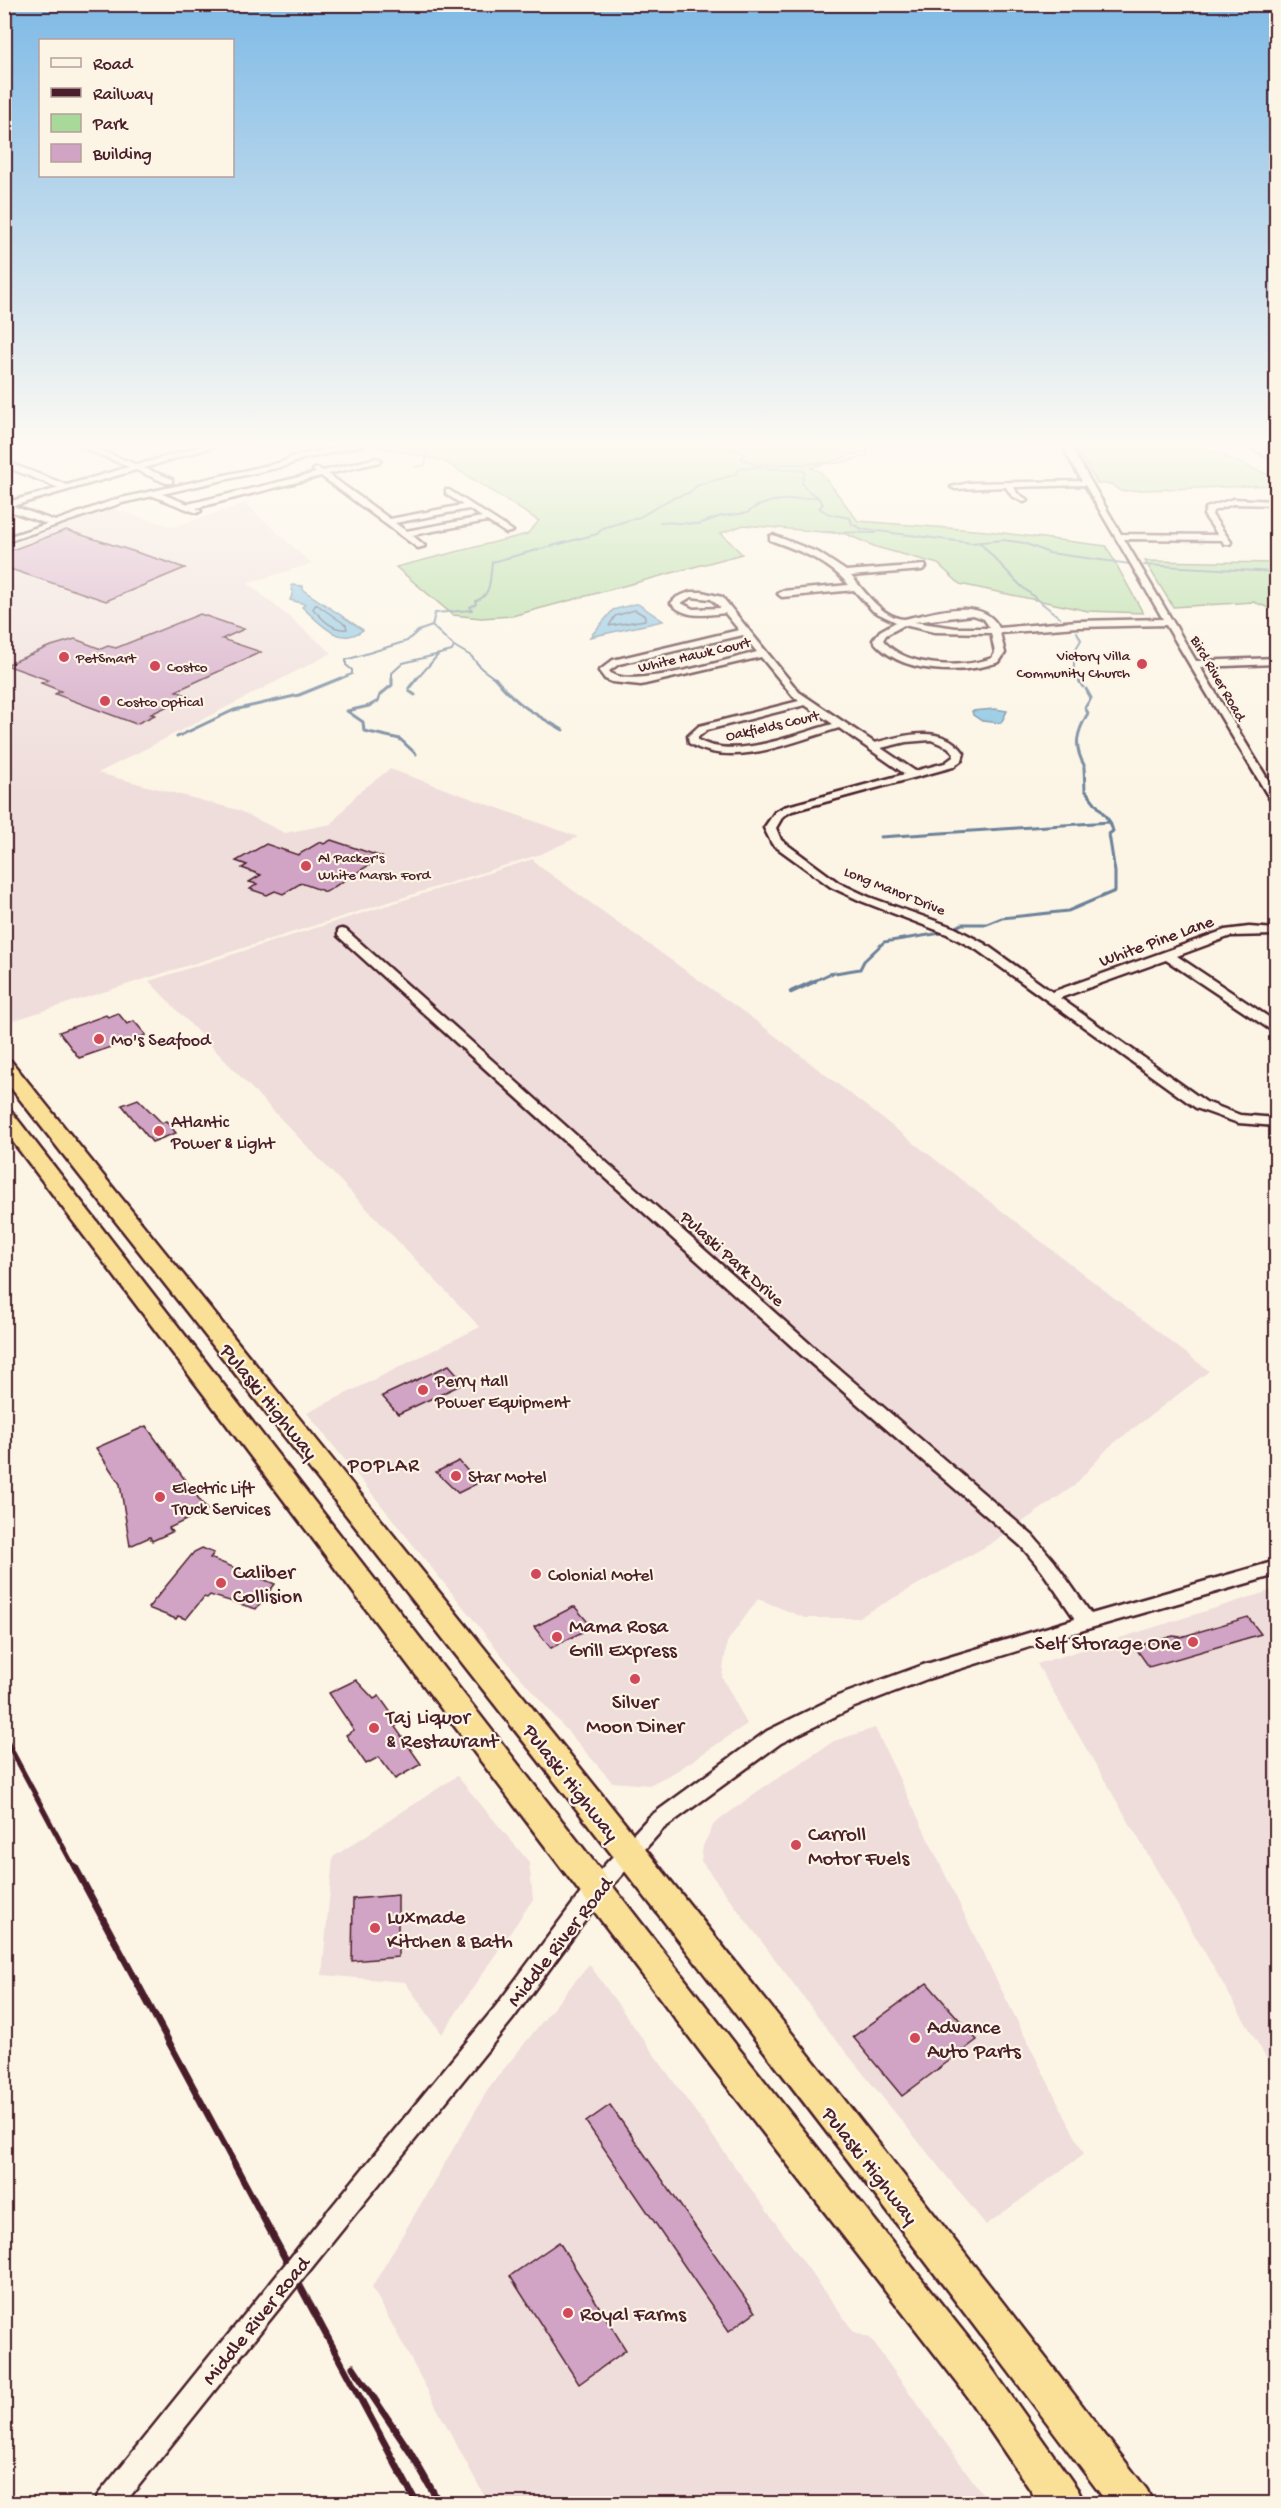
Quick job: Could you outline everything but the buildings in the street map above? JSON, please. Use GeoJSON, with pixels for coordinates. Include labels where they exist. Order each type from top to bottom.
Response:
{"type":"FeatureCollection","features":[{"type":"Feature","properties":{"kind":"highway","name":"Pulaski Highway"},"geometry":{"type":"LineString","coordinates":[[4,1065],[629,1854],[1004,2333],[1133,2504]]}},
{"type":"Feature","properties":{"kind":"highway","name":"Pulaski Highway"},"geometry":{"type":"LineString","coordinates":[[4,1115],[597,1889],[972,2372],[1064,2504]]}},
{"type":"Feature","properties":{"kind":"street"},"geometry":{"type":"LineString","coordinates":[[827,561],[845,574],[874,608],[904,623],[940,630],[994,631],[1088,624],[1170,622]]}},
{"type":"Feature","properties":{"kind":"street","name":"Bird River Road"},"geometry":{"type":"LineString","coordinates":[[1134,561],[1276,801]]}},
{"type":"Feature","properties":{"kind":"street"},"geometry":{"type":"LineString","coordinates":[[845,574],[922,567]]}},
{"type":"Feature","properties":{"kind":"street"},"geometry":{"type":"LineString","coordinates":[[782,594],[857,587]]}},
{"type":"Feature","properties":{"kind":"street"},"geometry":{"type":"LineString","coordinates":[[727,610],[693,611],[680,608],[676,603],[686,596],[706,595],[719,599],[788,686],[806,702],[913,774]]}},
{"type":"Feature","properties":{"kind":"street"},"geometry":{"type":"LineString","coordinates":[[969,612],[989,617],[994,624],[1000,653],[993,661],[979,664],[927,664],[903,658],[880,644],[878,640],[882,634],[904,623],[923,616],[969,612]]}},
{"type":"Feature","properties":{"kind":"street","name":"White Hawk Court"},"geometry":{"type":"LineString","coordinates":[[743,632],[616,662],[604,671],[608,677],[615,680],[641,682],[762,654]]}},
{"type":"Feature","properties":{"kind":"street"},"geometry":{"type":"LineString","coordinates":[[1194,664],[1276,661]]}},
{"type":"Feature","properties":{"kind":"street","name":"Oakfields Court"},"geometry":{"type":"LineString","coordinates":[[806,702],[703,728],[693,736],[693,741],[713,751],[734,751],[839,725]]}},
{"type":"Feature","properties":{"kind":"street","name":"Long Manor Drive"},"geometry":{"type":"LineString","coordinates":[[872,747],[917,737],[936,739],[957,749],[958,758],[955,762],[791,808],[772,821],[771,835],[776,842],[835,885],[865,899],[962,936],[1201,1105],[1243,1120],[1276,1122]]}},
{"type":"Feature","properties":{"kind":"street","name":"White Pine Lane"},"geometry":{"type":"LineString","coordinates":[[1050,997],[1237,932],[1276,932]]}},
{"type":"Feature","properties":{"kind":"street","name":"Pulaski Park Drive"},"geometry":{"type":"LineString","coordinates":[[342,933],[813,1356],[1027,1541],[1048,1566],[1087,1622]]}},
{"type":"Feature","properties":{"kind":"street"},"geometry":{"type":"LineString","coordinates":[[1167,956],[1276,1027]]}},
{"type":"Feature","properties":{"kind":"street","name":"Middle River Road"},"geometry":{"type":"LineString","coordinates":[[107,2504],[504,2013],[597,1889],[656,1823],[774,1737],[845,1702],[912,1677],[1087,1622],[1276,1568]]}},
{"type":"Feature","properties":{"kind":"shaded area"},"geometry":{"type":"Polygon","coordinates":[[[5,561],[309,561],[312,564],[248,583],[332,653],[98,773],[238,810],[285,833],[331,824],[358,793],[390,769],[578,837],[541,854],[5,1023],[5,561]]]}},
{"type":"Feature","properties":{"kind":"shaded area"},"geometry":{"type":"Polygon","coordinates":[[[533,859],[539,866],[752,1018],[1209,1371],[1109,1447],[1074,1486],[992,1543],[858,1618],[805,1618],[758,1599],[727,1642],[722,1677],[747,1724],[677,1771],[649,1785],[612,1782],[513,1669],[307,1413],[480,1327],[149,981],[533,859]]]}},
{"type":"Feature","properties":{"kind":"shaded area"},"geometry":{"type":"Polygon","coordinates":[[[1276,1589],[1276,2075],[1037,1664],[1276,1589]]]}},
{"type":"Feature","properties":{"kind":"shaded area"},"geometry":{"type":"Polygon","coordinates":[[[875,1728],[978,1943],[1084,2154],[986,2225],[832,2035],[701,1861],[703,1846],[714,1824],[758,1791],[834,1741],[875,1728]]]}},
{"type":"Feature","properties":{"kind":"shaded area"},"geometry":{"type":"Polygon","coordinates":[[[457,1776],[529,1862],[533,1899],[442,2034],[405,1982],[322,1975],[333,1857],[457,1776]]]}},
{"type":"Feature","properties":{"kind":"shaded area"},"geometry":{"type":"Polygon","coordinates":[[[589,1964],[854,2332],[870,2338],[989,2503],[488,2503],[372,2287],[490,2086],[589,1964]]]}},
{"type":"Feature","properties":{"kind":"green space"},"geometry":{"type":"Polygon","coordinates":[[[420,561],[716,561],[512,616],[481,618],[453,615],[396,567],[420,561]]]}},
{"type":"Feature","properties":{"kind":"green space"},"geometry":{"type":"Polygon","coordinates":[[[927,561],[1114,561],[1143,613],[1088,611],[960,584],[938,564],[927,561]]]}},
{"type":"Feature","properties":{"kind":"green space"},"geometry":{"type":"Polygon","coordinates":[[[1145,561],[1276,563],[1276,611],[1254,602],[1173,607],[1145,561]]]}},
{"type":"Feature","properties":{"kind":"water"},"geometry":{"type":"Polygon","coordinates":[[[292,585],[303,586],[303,590],[363,630],[346,636],[330,631],[302,607],[305,604],[290,600],[293,592],[292,585]]]}},
{"type":"Feature","properties":{"kind":"water"},"geometry":{"type":"Polygon","coordinates":[[[635,604],[663,621],[590,637],[613,610],[635,604]]]}},
{"type":"Feature","properties":{"kind":"water"},"geometry":{"type":"Polygon","coordinates":[[[995,709],[1007,711],[1001,723],[982,721],[973,715],[972,711],[995,709]]]}},
{"type":"Feature","properties":{"kind":"waterway"},"geometry":{"type":"LineString","coordinates":[[432,626],[435,613],[472,610],[470,607],[476,604],[475,601],[481,599],[487,591],[492,562],[496,561]]}},
{"type":"Feature","properties":{"kind":"waterway"},"geometry":{"type":"LineString","coordinates":[[997,561],[1021,586],[1060,618]]}},
{"type":"Feature","properties":{"kind":"waterway"},"geometry":{"type":"LineString","coordinates":[[1108,561],[1130,564]]}},
{"type":"Feature","properties":{"kind":"waterway"},"geometry":{"type":"LineString","coordinates":[[1144,565],[1276,572]]}},
{"type":"Feature","properties":{"kind":"waterway"},"geometry":{"type":"LineString","coordinates":[[337,680],[352,674],[352,670],[346,665],[346,660],[407,641],[418,631],[432,626]]}},
{"type":"Feature","properties":{"kind":"waterway"},"geometry":{"type":"LineString","coordinates":[[432,626],[454,646]]}},
{"type":"Feature","properties":{"kind":"waterway"},"geometry":{"type":"LineString","coordinates":[[1074,672],[1074,662],[1071,657],[1081,640],[1077,632]]}},
{"type":"Feature","properties":{"kind":"waterway"},"geometry":{"type":"LineString","coordinates":[[416,754],[400,739],[364,731],[363,722],[347,711],[369,706],[378,701],[380,695],[392,685],[392,673],[403,663],[452,651],[454,646]]}},
{"type":"Feature","properties":{"kind":"waterway"},"geometry":{"type":"LineString","coordinates":[[454,646],[471,656],[482,669],[496,679]]}},
{"type":"Feature","properties":{"kind":"waterway"},"geometry":{"type":"LineString","coordinates":[[416,680],[438,655]]}},
{"type":"Feature","properties":{"kind":"waterway"},"geometry":{"type":"LineString","coordinates":[[1074,674],[1078,680]]}},
{"type":"Feature","properties":{"kind":"waterway"},"geometry":{"type":"LineString","coordinates":[[177,737],[234,710],[299,695],[341,678]]}},
{"type":"Feature","properties":{"kind":"waterway"},"geometry":{"type":"LineString","coordinates":[[415,695],[409,691],[409,688],[417,678]]}},
{"type":"Feature","properties":{"kind":"waterway"},"geometry":{"type":"LineString","coordinates":[[1077,678],[1083,687]]}},
{"type":"Feature","properties":{"kind":"waterway"},"geometry":{"type":"LineString","coordinates":[[496,679],[519,702],[563,730]]}},
{"type":"Feature","properties":{"kind":"waterway"},"geometry":{"type":"LineString","coordinates":[[1084,765],[1078,751],[1078,739],[1081,726],[1088,713],[1085,708],[1091,698],[1086,689]]}},
{"type":"Feature","properties":{"kind":"waterway"},"geometry":{"type":"LineString","coordinates":[[1084,767],[1085,790],[1110,822]]}},
{"type":"Feature","properties":{"kind":"waterway"},"geometry":{"type":"LineString","coordinates":[[812,982],[829,974],[860,969],[864,961],[884,942],[948,932],[962,924],[987,924],[1002,918],[1068,911],[1115,891],[1115,872],[1109,834],[1113,831],[1110,822]]}},
{"type":"Feature","properties":{"kind":"waterway"},"geometry":{"type":"LineString","coordinates":[[880,837],[1110,822]]}},
{"type":"Feature","properties":{"kind":"waterway"},"geometry":{"type":"LineString","coordinates":[[791,992],[815,981]]}},
{"type":"Feature","properties":{"kind":"railway"},"geometry":{"type":"LineString","coordinates":[[4,1736],[75,1869]]}},
{"type":"Feature","properties":{"kind":"railway"},"geometry":{"type":"LineString","coordinates":[[75,1867],[417,2504]]}},
{"type":"Feature","properties":{"kind":"railway"},"geometry":{"type":"LineString","coordinates":[[353,2367],[410,2452],[440,2504]]}},
{"type":"Feature","properties":{"kind":"place","name":"PetSmart"},"geometry":{"type":"Point","coordinates":[64,657]}},
{"type":"Feature","properties":{"kind":"place","name":"Victory Villa Community Church"},"geometry":{"type":"Point","coordinates":[1142,664]}},
{"type":"Feature","properties":{"kind":"place","name":"Costco"},"geometry":{"type":"Point","coordinates":[155,666]}},
{"type":"Feature","properties":{"kind":"place","name":"Costco Optical"},"geometry":{"type":"Point","coordinates":[105,701]}},
{"type":"Feature","properties":{"kind":"place","name":"Al Packer's White Marsh Ford"},"geometry":{"type":"Point","coordinates":[306,866]}},
{"type":"Feature","properties":{"kind":"place","name":"Mo's Seafood"},"geometry":{"type":"Point","coordinates":[99,1039]}},
{"type":"Feature","properties":{"kind":"place","name":"Atlantic Power & Light"},"geometry":{"type":"Point","coordinates":[159,1131]}},
{"type":"Feature","properties":{"kind":"place","name":"Perry Hall Power Equipment"},"geometry":{"type":"Point","coordinates":[423,1390]}},
{"type":"Feature","properties":{"kind":"place","name":"Star Motel"},"geometry":{"type":"Point","coordinates":[456,1476]}},
{"type":"Feature","properties":{"kind":"place","name":"Electric Lift Truck Services"},"geometry":{"type":"Point","coordinates":[160,1497]}},
{"type":"Feature","properties":{"kind":"place","name":"Colonial Motel"},"geometry":{"type":"Point","coordinates":[536,1574]}},
{"type":"Feature","properties":{"kind":"place","name":"Caliber Collision"},"geometry":{"type":"Point","coordinates":[221,1583]}},
{"type":"Feature","properties":{"kind":"place","name":"Mama Rosa Grill Express"},"geometry":{"type":"Point","coordinates":[557,1637]}},
{"type":"Feature","properties":{"kind":"place","name":"Self Storage One"},"geometry":{"type":"Point","coordinates":[1193,1642]}},
{"type":"Feature","properties":{"kind":"place","name":"Silver Moon Diner"},"geometry":{"type":"Point","coordinates":[635,1679]}},
{"type":"Feature","properties":{"kind":"place","name":"Taj Liquor & Restaurant"},"geometry":{"type":"Point","coordinates":[374,1728]}},
{"type":"Feature","properties":{"kind":"place","name":"Carroll Motor Fuels"},"geometry":{"type":"Point","coordinates":[796,1845]}},
{"type":"Feature","properties":{"kind":"place","name":"Luxmade Kitchen & Bath"},"geometry":{"type":"Point","coordinates":[375,1928]}},
{"type":"Feature","properties":{"kind":"place","name":"Advance Auto Parts"},"geometry":{"type":"Point","coordinates":[915,2038]}},
{"type":"Feature","properties":{"kind":"place","name":"Royal Farms"},"geometry":{"type":"Point","coordinates":[568,2313]}},
{"type":"Feature","properties":{"kind":"district","name":"POPLAR"},"geometry":{"type":"Point","coordinates":[384,1464]}}]}
